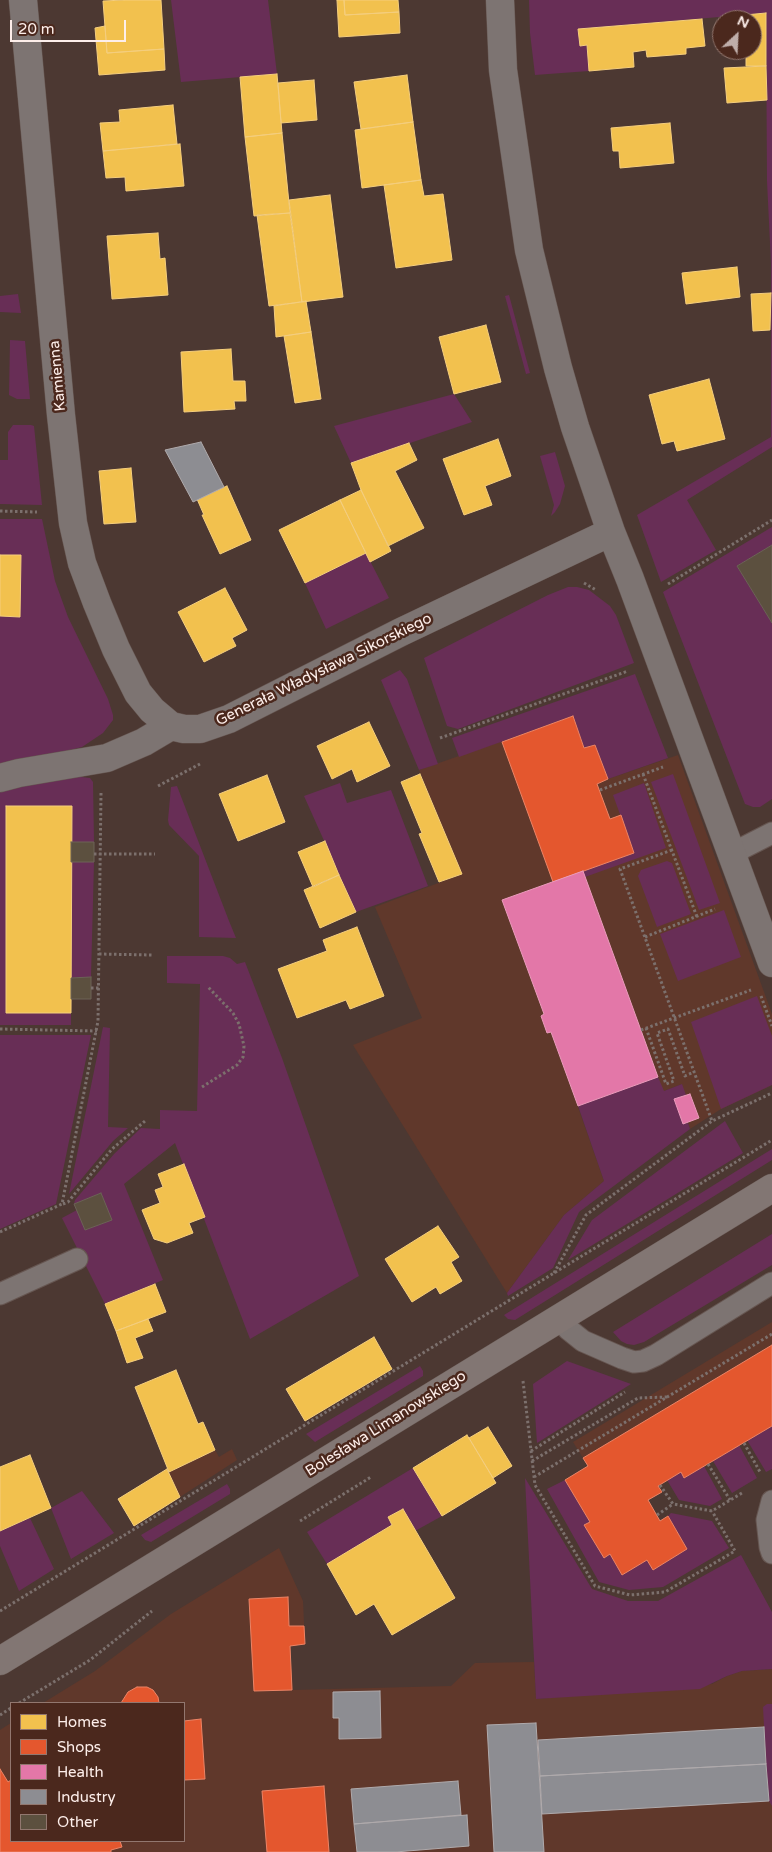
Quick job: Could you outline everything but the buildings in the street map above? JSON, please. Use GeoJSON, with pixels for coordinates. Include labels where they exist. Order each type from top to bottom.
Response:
{"type":"FeatureCollection","features":[{"type":"Feature","properties":{"kind":"street","name":"Kamienna"},"geometry":{"type":"LineString","coordinates":[[23,0],[61,415],[73,524],[82,563],[96,603],[116,649],[138,693],[152,710],[171,726]]}},
{"type":"Feature","properties":{"kind":"street"},"geometry":{"type":"LineString","coordinates":[[500,0],[503,70],[529,250],[558,368],[611,532],[772,964]]}},
{"type":"Feature","properties":{"kind":"street","name":"Generała Władysława Sikorskiego"},"geometry":{"type":"LineString","coordinates":[[171,726],[184,729],[200,729],[229,719],[402,632],[611,532]]}},
{"type":"Feature","properties":{"kind":"street"},"geometry":{"type":"LineString","coordinates":[[0,778],[107,758],[131,749],[171,726]]}},
{"type":"Feature","properties":{"kind":"street","name":"Bolesława Limanowskiego"},"geometry":{"type":"LineString","coordinates":[[0,1661],[772,1188]]}},
{"type":"Feature","properties":{"kind":"lane"},"geometry":{"type":"LineString","coordinates":[[731,854],[772,833]]}},
{"type":"Feature","properties":{"kind":"lane"},"geometry":{"type":"LineString","coordinates":[[0,1294],[78,1260]]}},
{"type":"Feature","properties":{"kind":"lane"},"geometry":{"type":"LineString","coordinates":[[561,1317],[568,1329],[583,1341],[622,1358],[634,1362],[643,1361],[656,1355],[772,1283]]}},
{"type":"Feature","properties":{"kind":"lane"},"geometry":{"type":"LineString","coordinates":[[772,1501],[767,1520],[772,1552]]}},
{"type":"Feature","properties":{"kind":"path"},"geometry":{"type":"LineString","coordinates":[[0,512],[42,512]]}},
{"type":"Feature","properties":{"kind":"path"},"geometry":{"type":"LineString","coordinates":[[666,585],[772,520]]}},
{"type":"Feature","properties":{"kind":"path"},"geometry":{"type":"LineString","coordinates":[[579,581],[603,593]]}},
{"type":"Feature","properties":{"kind":"path"},"geometry":{"type":"LineString","coordinates":[[440,738],[630,670]]}},
{"type":"Feature","properties":{"kind":"path"},"geometry":{"type":"LineString","coordinates":[[158,786],[208,760]]}},
{"type":"Feature","properties":{"kind":"path"},"geometry":{"type":"LineString","coordinates":[[600,790],[667,766]]}},
{"type":"Feature","properties":{"kind":"path"},"geometry":{"type":"LineString","coordinates":[[644,774],[696,917]]}},
{"type":"Feature","properties":{"kind":"path"},"geometry":{"type":"LineString","coordinates":[[62,1204],[97,1031],[101,796]]}},
{"type":"Feature","properties":{"kind":"path"},"geometry":{"type":"LineString","coordinates":[[672,850],[620,869],[712,1121]]}},
{"type":"Feature","properties":{"kind":"path"},"geometry":{"type":"LineString","coordinates":[[94,854],[155,854]]}},
{"type":"Feature","properties":{"kind":"path"},"geometry":{"type":"LineString","coordinates":[[644,936],[720,908]]}},
{"type":"Feature","properties":{"kind":"path"},"geometry":{"type":"LineString","coordinates":[[99,954],[152,955]]}},
{"type":"Feature","properties":{"kind":"path"},"geometry":{"type":"LineString","coordinates":[[202,1087],[237,1065],[243,1057],[244,1046],[239,1024],[233,1013],[208,987]]}},
{"type":"Feature","properties":{"kind":"path"},"geometry":{"type":"LineString","coordinates":[[641,1030],[758,987]]}},
{"type":"Feature","properties":{"kind":"path"},"geometry":{"type":"LineString","coordinates":[[91,988],[99,988]]}},
{"type":"Feature","properties":{"kind":"path"},"geometry":{"type":"LineString","coordinates":[[760,995],[772,1026]]}},
{"type":"Feature","properties":{"kind":"path"},"geometry":{"type":"LineString","coordinates":[[646,1028],[666,1084],[674,1081],[657,1033],[668,1029],[684,1076],[694,1072]]}},
{"type":"Feature","properties":{"kind":"path"},"geometry":{"type":"LineString","coordinates":[[0,1029],[97,1031]]}},
{"type":"Feature","properties":{"kind":"path"},"geometry":{"type":"LineString","coordinates":[[554,1274],[586,1214],[712,1121],[772,1093]]}},
{"type":"Feature","properties":{"kind":"path"},"geometry":{"type":"LineString","coordinates":[[0,1232],[68,1202],[112,1149],[145,1121]]}},
{"type":"Feature","properties":{"kind":"path"},"geometry":{"type":"LineString","coordinates":[[0,1611],[772,1140]]}},
{"type":"Feature","properties":{"kind":"path"},"geometry":{"type":"LineString","coordinates":[[534,1477],[772,1334]]}},
{"type":"Feature","properties":{"kind":"path"},"geometry":{"type":"LineString","coordinates":[[522,1378],[535,1485],[595,1586],[630,1595],[665,1592],[735,1551],[712,1511],[673,1504],[657,1515]]}},
{"type":"Feature","properties":{"kind":"path"},"geometry":{"type":"LineString","coordinates":[[531,1451],[627,1391]]}},
{"type":"Feature","properties":{"kind":"path"},"geometry":{"type":"LineString","coordinates":[[532,1461],[638,1398],[667,1397]]}},
{"type":"Feature","properties":{"kind":"path"},"geometry":{"type":"LineString","coordinates":[[744,1443],[764,1479]]}},
{"type":"Feature","properties":{"kind":"path"},"geometry":{"type":"LineString","coordinates":[[708,1464],[730,1500]]}},
{"type":"Feature","properties":{"kind":"path"},"geometry":{"type":"LineString","coordinates":[[660,1485],[673,1504]]}},
{"type":"Feature","properties":{"kind":"path"},"geometry":{"type":"LineString","coordinates":[[294,1524],[353,1489]]}},
{"type":"Feature","properties":{"kind":"path"},"geometry":{"type":"LineString","coordinates":[[21,1702],[90,1660],[157,1607]]}},
{"type":"Feature","properties":{"kind":"shaded area"},"geometry":{"type":"Polygon","coordinates":[[[171,0],[268,0],[277,74],[181,82],[171,0]]]}},
{"type":"Feature","properties":{"kind":"shaded area"},"geometry":{"type":"Polygon","coordinates":[[[529,0],[772,0],[772,447],[687,500],[716,550],[661,582],[637,515],[771,437],[771,264],[767,181],[766,13],[762,13],[762,10],[712,10],[712,18],[579,29],[580,45],[587,45],[589,71],[535,75],[530,33],[529,0]]]}},
{"type":"Feature","properties":{"kind":"shaded area"},"geometry":{"type":"Polygon","coordinates":[[[18,294],[21,313],[0,312],[0,296],[18,294]]]}},
{"type":"Feature","properties":{"kind":"shaded area"},"geometry":{"type":"Polygon","coordinates":[[[509,295],[530,373],[526,374],[505,296],[509,295]]]}},
{"type":"Feature","properties":{"kind":"shaded area"},"geometry":{"type":"Polygon","coordinates":[[[10,340],[25,341],[30,399],[17,399],[9,395],[10,340]]]}},
{"type":"Feature","properties":{"kind":"shaded area"},"geometry":{"type":"Polygon","coordinates":[[[454,394],[472,422],[351,463],[334,426],[454,394]]]}},
{"type":"Feature","properties":{"kind":"shaded area"},"geometry":{"type":"Polygon","coordinates":[[[13,425],[34,426],[42,505],[0,504],[0,460],[8,460],[8,432],[13,425]]]}},
{"type":"Feature","properties":{"kind":"shaded area"},"geometry":{"type":"Polygon","coordinates":[[[555,452],[565,486],[560,504],[551,516],[554,505],[540,456],[555,452]]]}},
{"type":"Feature","properties":{"kind":"shaded area"},"geometry":{"type":"Polygon","coordinates":[[[0,519],[42,519],[55,581],[68,617],[108,699],[113,720],[103,733],[82,747],[0,768],[0,616],[19,617],[0,555],[0,519]]]}},
{"type":"Feature","properties":{"kind":"shaded area"},"geometry":{"type":"Polygon","coordinates":[[[772,527],[772,545],[737,566],[772,623],[772,799],[760,807],[753,807],[745,804],[663,592],[772,527]]]}},
{"type":"Feature","properties":{"kind":"shaded area"},"geometry":{"type":"Polygon","coordinates":[[[366,553],[389,598],[326,629],[305,583],[366,553]]]}},
{"type":"Feature","properties":{"kind":"shaded area"},"geometry":{"type":"Polygon","coordinates":[[[568,587],[589,590],[610,606],[616,615],[634,663],[458,729],[447,726],[424,658],[548,595],[568,587]]]}},
{"type":"Feature","properties":{"kind":"shaded area"},"geometry":{"type":"Polygon","coordinates":[[[400,670],[407,679],[438,764],[419,770],[381,680],[400,670]]]}},
{"type":"Feature","properties":{"kind":"shaded area"},"geometry":{"type":"Polygon","coordinates":[[[635,674],[668,758],[608,779],[595,745],[584,748],[573,716],[459,757],[452,738],[635,674]]]}},
{"type":"Feature","properties":{"kind":"shaded area"},"geometry":{"type":"Polygon","coordinates":[[[573,716],[584,748],[595,745],[608,779],[678,755],[772,1014],[772,1085],[721,1109],[690,1129],[688,1123],[683,1124],[674,1099],[682,1084],[664,1091],[578,1107],[604,1181],[564,1215],[507,1293],[353,1045],[422,1018],[375,907],[462,874],[419,770],[573,716]]]}},
{"type":"Feature","properties":{"kind":"shaded area"},"geometry":{"type":"Polygon","coordinates":[[[673,774],[720,903],[699,910],[651,782],[673,774]]]}},
{"type":"Feature","properties":{"kind":"shaded area"},"geometry":{"type":"Polygon","coordinates":[[[72,776],[90,778],[93,782],[94,842],[71,842],[71,806],[6,806],[6,1012],[71,1013],[71,1025],[0,1025],[0,791],[72,776]]]}},
{"type":"Feature","properties":{"kind":"shaded area"},"geometry":{"type":"Polygon","coordinates":[[[340,783],[347,803],[391,790],[428,886],[356,912],[304,796],[340,783]]]}},
{"type":"Feature","properties":{"kind":"shaded area"},"geometry":{"type":"Polygon","coordinates":[[[644,783],[666,848],[585,877],[583,871],[634,853],[613,795],[644,783]]]}},
{"type":"Feature","properties":{"kind":"shaded area"},"geometry":{"type":"Polygon","coordinates":[[[177,786],[236,938],[199,937],[199,856],[169,825],[168,820],[171,787],[177,786]]]}},
{"type":"Feature","properties":{"kind":"shaded area"},"geometry":{"type":"Polygon","coordinates":[[[667,861],[672,863],[691,914],[657,927],[638,876],[641,870],[667,861]]]}},
{"type":"Feature","properties":{"kind":"shaded area"},"geometry":{"type":"Polygon","coordinates":[[[71,862],[94,862],[91,977],[71,978],[71,862]]]}},
{"type":"Feature","properties":{"kind":"shaded area"},"geometry":{"type":"Polygon","coordinates":[[[724,910],[741,957],[678,981],[660,934],[724,910]]]}},
{"type":"Feature","properties":{"kind":"shaded area"},"geometry":{"type":"Polygon","coordinates":[[[167,956],[223,956],[230,958],[237,964],[245,962],[282,1058],[359,1276],[250,1339],[175,1143],[124,1184],[163,1280],[105,1304],[62,1218],[77,1210],[85,1230],[111,1220],[101,1193],[74,1204],[75,1200],[114,1154],[141,1128],[160,1129],[160,1110],[197,1111],[200,984],[167,983],[167,956]]]}},
{"type":"Feature","properties":{"kind":"shaded area"},"geometry":{"type":"Polygon","coordinates":[[[757,996],[772,1036],[772,1085],[721,1109],[691,1022],[757,996]]]}},
{"type":"Feature","properties":{"kind":"shaded area"},"geometry":{"type":"Polygon","coordinates":[[[103,1027],[110,1028],[108,1127],[128,1128],[113,1141],[69,1194],[103,1027]]]}},
{"type":"Feature","properties":{"kind":"shaded area"},"geometry":{"type":"Polygon","coordinates":[[[0,1035],[91,1035],[56,1204],[0,1229],[0,1035]]]}},
{"type":"Feature","properties":{"kind":"shaded area"},"geometry":{"type":"Polygon","coordinates":[[[658,1077],[664,1091],[682,1084],[686,1095],[675,1099],[683,1124],[688,1123],[690,1129],[579,1212],[553,1268],[508,1296],[507,1293],[564,1215],[604,1181],[578,1106],[658,1077]]]}},
{"type":"Feature","properties":{"kind":"shaded area"},"geometry":{"type":"Polygon","coordinates":[[[725,1121],[743,1153],[568,1260],[592,1220],[725,1121]]]}},
{"type":"Feature","properties":{"kind":"shaded area"},"geometry":{"type":"Polygon","coordinates":[[[772,1149],[772,1160],[515,1320],[508,1319],[504,1315],[772,1149]]]}},
{"type":"Feature","properties":{"kind":"shaded area"},"geometry":{"type":"Polygon","coordinates":[[[772,1234],[772,1265],[644,1342],[634,1345],[627,1344],[621,1341],[613,1332],[772,1234]]]}},
{"type":"Feature","properties":{"kind":"shaded area"},"geometry":{"type":"Polygon","coordinates":[[[772,1322],[772,1345],[583,1458],[573,1442],[772,1322]]]}},
{"type":"Feature","properties":{"kind":"shaded area"},"geometry":{"type":"Polygon","coordinates":[[[567,1361],[631,1384],[537,1443],[533,1384],[567,1361]]]}},
{"type":"Feature","properties":{"kind":"shaded area"},"geometry":{"type":"Polygon","coordinates":[[[420,1366],[423,1376],[315,1442],[306,1434],[420,1366]]]}},
{"type":"Feature","properties":{"kind":"shaded area"},"geometry":{"type":"Polygon","coordinates":[[[772,1426],[772,1469],[766,1472],[747,1440],[772,1426]]]}},
{"type":"Feature","properties":{"kind":"shaded area"},"geometry":{"type":"Polygon","coordinates":[[[739,1445],[757,1478],[732,1493],[713,1461],[739,1445]]]}},
{"type":"Feature","properties":{"kind":"shaded area"},"geometry":{"type":"Polygon","coordinates":[[[232,1449],[237,1460],[180,1497],[169,1472],[215,1450],[219,1457],[232,1449]]]}},
{"type":"Feature","properties":{"kind":"shaded area"},"geometry":{"type":"Polygon","coordinates":[[[704,1466],[722,1499],[710,1506],[679,1500],[667,1480],[681,1472],[684,1478],[704,1466]]]}},
{"type":"Feature","properties":{"kind":"shaded area"},"geometry":{"type":"Polygon","coordinates":[[[413,1468],[442,1516],[415,1531],[402,1509],[388,1517],[392,1525],[327,1564],[307,1532],[413,1468]]]}},
{"type":"Feature","properties":{"kind":"shaded area"},"geometry":{"type":"Polygon","coordinates":[[[525,1478],[592,1589],[628,1601],[658,1601],[741,1555],[772,1612],[772,1669],[742,1671],[700,1689],[536,1699],[525,1478]]]}},
{"type":"Feature","properties":{"kind":"shaded area"},"geometry":{"type":"Polygon","coordinates":[[[565,1480],[590,1522],[585,1525],[605,1558],[610,1554],[622,1575],[647,1560],[653,1570],[687,1549],[668,1516],[671,1513],[712,1521],[729,1548],[663,1587],[629,1590],[599,1582],[547,1489],[565,1480]]]}},
{"type":"Feature","properties":{"kind":"shaded area"},"geometry":{"type":"Polygon","coordinates":[[[227,1484],[230,1494],[151,1542],[145,1540],[141,1535],[227,1484]]]}},
{"type":"Feature","properties":{"kind":"shaded area"},"geometry":{"type":"Polygon","coordinates":[[[82,1491],[114,1533],[71,1559],[51,1508],[82,1491]]]}},
{"type":"Feature","properties":{"kind":"shaded area"},"geometry":{"type":"Polygon","coordinates":[[[30,1518],[54,1569],[19,1591],[0,1546],[0,1531],[30,1518]]]}},
{"type":"Feature","properties":{"kind":"shaded area"},"geometry":{"type":"Polygon","coordinates":[[[279,1548],[303,1601],[305,1644],[290,1646],[293,1690],[451,1686],[475,1663],[534,1662],[536,1699],[712,1684],[742,1671],[772,1669],[772,1852],[0,1852],[0,1730],[10,1724],[10,1842],[185,1842],[185,1702],[45,1702],[95,1671],[171,1614],[279,1548]]]}},
{"type":"Feature","properties":{"kind":"shaded area"},"geometry":{"type":"Polygon","coordinates":[[[767,1704],[772,1704],[772,1806],[769,1801],[763,1707],[767,1704]]]}}]}
